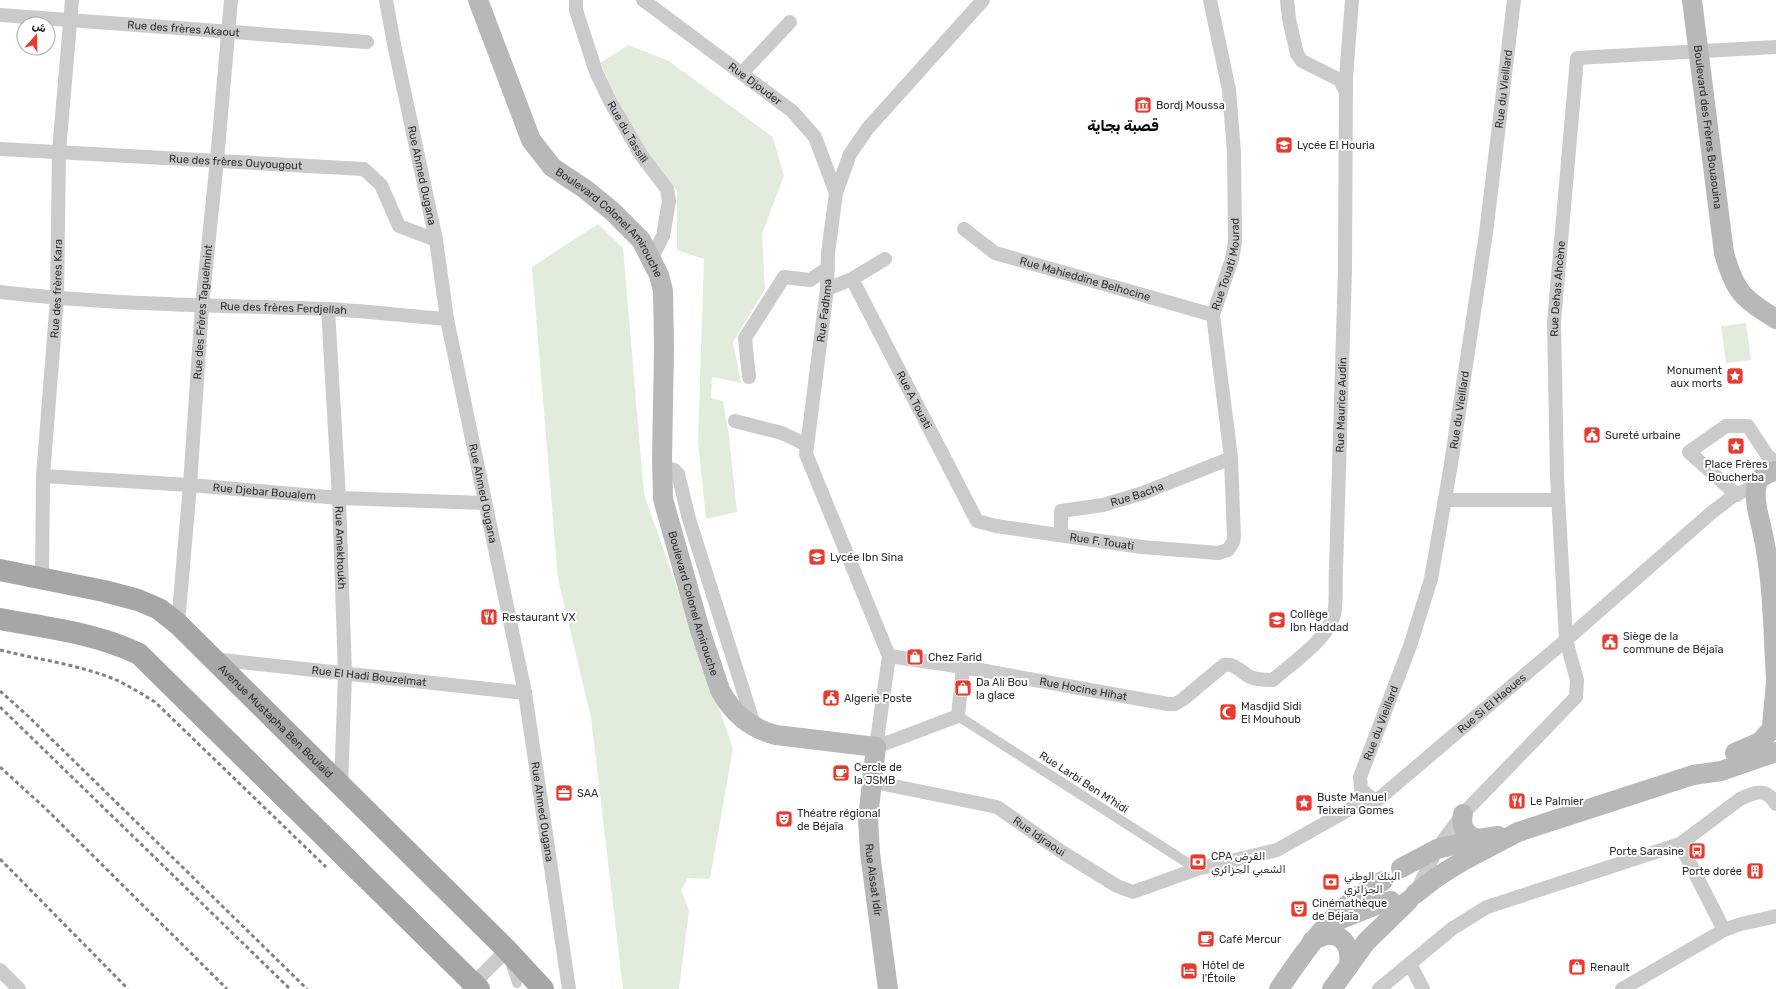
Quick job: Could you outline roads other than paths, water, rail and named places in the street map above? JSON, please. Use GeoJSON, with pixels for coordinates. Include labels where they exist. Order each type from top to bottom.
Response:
{"type":"FeatureCollection","features":[{"type":"Feature","properties":{"kind":"main road","name":"Boulevard Colonel Amirouche"},"geometry":{"type":"LineString","coordinates":[[478,0],[531,140],[552,167],[585,189],[612,211],[641,240],[659,275],[663,291],[664,348],[662,466],[665,506],[700,630],[720,690],[737,715],[755,728],[776,735],[876,747]]}},
{"type":"Feature","properties":{"kind":"main road","name":"Boulevard des Frères Bouaouina"},"geometry":{"type":"LineString","coordinates":[[1692,0],[1724,253],[1728,268],[1739,291],[1748,300],[1776,319]]}},
{"type":"Feature","properties":{"kind":"main road"},"geometry":{"type":"LineString","coordinates":[[1776,471],[1766,474],[1757,485],[1757,505],[1769,558],[1776,679]]}},
{"type":"Feature","properties":{"kind":"main road","name":"Avenue Mustapha Ben Boulaid"},"geometry":{"type":"LineString","coordinates":[[0,570],[104,591],[138,600],[159,609],[178,624],[507,950],[543,989]]}},
{"type":"Feature","properties":{"kind":"main road"},"geometry":{"type":"LineString","coordinates":[[0,619],[121,644],[139,654],[476,988]]}},
{"type":"Feature","properties":{"kind":"main road"},"geometry":{"type":"LineString","coordinates":[[1693,775],[1718,759],[1760,742],[1773,732],[1776,682]]}},
{"type":"Feature","properties":{"kind":"main road","name":"Rue Aissat Idir"},"geometry":{"type":"LineString","coordinates":[[876,747],[874,782],[868,818],[870,853],[888,989]]}},
{"type":"Feature","properties":{"kind":"main road"},"geometry":{"type":"LineString","coordinates":[[1396,894],[1390,871],[1401,868],[1437,849],[1478,839],[1518,832],[1693,775],[1721,771],[1776,752]]}},
{"type":"Feature","properties":{"kind":"main road"},"geometry":{"type":"LineString","coordinates":[[1463,814],[1462,819],[1464,830],[1468,834],[1478,839]]}},
{"type":"Feature","properties":{"kind":"main road"},"geometry":{"type":"LineString","coordinates":[[1366,942],[1396,894],[1437,877],[1461,862],[1518,832]]}},
{"type":"Feature","properties":{"kind":"main road"},"geometry":{"type":"LineString","coordinates":[[1332,989],[1366,942],[1396,894],[1417,884],[1412,873],[1401,868]]}},
{"type":"Feature","properties":{"kind":"main road"},"geometry":{"type":"LineString","coordinates":[[1279,989],[1312,941],[1347,905],[1370,887],[1396,894]]}},
{"type":"Feature","properties":{"kind":"main road"},"geometry":{"type":"LineString","coordinates":[[1312,941],[1323,935],[1337,936],[1347,945],[1350,952],[1349,966]]}},
{"type":"Feature","properties":{"kind":"street","name":"Rue des frères Kara"},"geometry":{"type":"LineString","coordinates":[[42,578],[43,476],[57,299],[59,151],[72,0]]}},
{"type":"Feature","properties":{"kind":"street","name":"Rue des Frères Taguelmint"},"geometry":{"type":"LineString","coordinates":[[178,624],[190,485],[202,306],[231,0]]}},
{"type":"Feature","properties":{"kind":"street","name":"Rue Ahmed Ougana"},"geometry":{"type":"LineString","coordinates":[[386,0],[436,240],[447,319],[525,693],[569,989]]}},
{"type":"Feature","properties":{"kind":"street","name":"Rue du Tassili"},"geometry":{"type":"LineString","coordinates":[[576,0],[576,10],[596,72],[611,104],[641,155],[667,188],[669,201],[663,236],[650,259]]}},
{"type":"Feature","properties":{"kind":"street","name":"Rue Djouder"},"geometry":{"type":"LineString","coordinates":[[643,0],[792,111],[815,137],[836,177]]}},
{"type":"Feature","properties":{"kind":"street","name":"Rue Fadhma"},"geometry":{"type":"LineString","coordinates":[[888,656],[806,454],[827,289],[836,193],[836,177],[868,128],[983,0]]}},
{"type":"Feature","properties":{"kind":"street","name":"Rue Touati Mourad"},"geometry":{"type":"LineString","coordinates":[[1210,0],[1229,90],[1234,152],[1235,242],[1232,259],[1213,315],[1230,458],[1234,537],[1228,550]]}},
{"type":"Feature","properties":{"kind":"street"},"geometry":{"type":"LineString","coordinates":[[1287,0],[1289,19],[1297,54],[1302,61],[1340,80],[1347,92]]}},
{"type":"Feature","properties":{"kind":"street","name":"Rue Maurice Audin"},"geometry":{"type":"LineString","coordinates":[[1158,703],[1175,704],[1182,700],[1224,665],[1233,665],[1250,677],[1263,680],[1273,680],[1321,638],[1334,615],[1345,268],[1346,77],[1352,0]]}},
{"type":"Feature","properties":{"kind":"street","name":"Rue du Vieillard"},"geometry":{"type":"LineString","coordinates":[[1375,802],[1361,788],[1360,777],[1410,646],[1431,579],[1445,500],[1486,233],[1514,0]]}},
{"type":"Feature","properties":{"kind":"street","name":"Rue des frères Akaout"},"geometry":{"type":"LineString","coordinates":[[0,15],[367,42]]}},
{"type":"Feature","properties":{"kind":"street"},"geometry":{"type":"LineString","coordinates":[[742,73],[790,22]]}},
{"type":"Feature","properties":{"kind":"street"},"geometry":{"type":"LineString","coordinates":[[1698,51],[1776,47]]}},
{"type":"Feature","properties":{"kind":"street","name":"Rue Dehas Ahcène"},"geometry":{"type":"LineString","coordinates":[[1396,894],[1437,849],[1463,814],[1576,697],[1577,680],[1566,640],[1558,500],[1554,322],[1578,58],[1698,51]]}},
{"type":"Feature","properties":{"kind":"street","name":"Rue des frères Ouyougout"},"geometry":{"type":"LineString","coordinates":[[0,149],[59,151],[364,169],[381,185],[399,226],[436,240]]}},
{"type":"Feature","properties":{"kind":"street","name":"Rue Mahieddine Belhocine"},"geometry":{"type":"LineString","coordinates":[[964,229],[995,254],[1213,315]]}},
{"type":"Feature","properties":{"kind":"street"},"geometry":{"type":"LineString","coordinates":[[827,289],[852,279],[885,260]]}},
{"type":"Feature","properties":{"kind":"street"},"geometry":{"type":"LineString","coordinates":[[749,377],[745,338],[784,277],[810,280],[828,268]]}},
{"type":"Feature","properties":{"kind":"street","name":"Rue A Touati"},"geometry":{"type":"LineString","coordinates":[[852,279],[977,520]]}},
{"type":"Feature","properties":{"kind":"street","name":"Rue des frères Ferdjellah"},"geometry":{"type":"LineString","coordinates":[[0,292],[57,299],[328,310],[447,319]]}},
{"type":"Feature","properties":{"kind":"street","name":"Rue Amekhoukh"},"geometry":{"type":"LineString","coordinates":[[328,310],[340,498],[345,674],[341,787]]}},
{"type":"Feature","properties":{"kind":"street"},"geometry":{"type":"LineString","coordinates":[[735,422],[792,437],[807,445]]}},
{"type":"Feature","properties":{"kind":"street"},"geometry":{"type":"LineString","coordinates":[[1737,495],[1689,452],[1726,426],[1748,426],[1767,455],[1776,463]]}},
{"type":"Feature","properties":{"kind":"street","name":"Rue Bacha"},"geometry":{"type":"LineString","coordinates":[[1061,535],[1061,511],[1103,505],[1130,497],[1230,458]]}},
{"type":"Feature","properties":{"kind":"street","name":"Rue Djebar Boualem"},"geometry":{"type":"LineString","coordinates":[[43,476],[190,485],[340,498],[485,503]]}},
{"type":"Feature","properties":{"kind":"street","name":"Rue Si El Haoues"},"geometry":{"type":"LineString","coordinates":[[1197,868],[1277,850],[1350,809],[1375,802],[1566,640],[1711,513],[1737,495],[1757,485]]}},
{"type":"Feature","properties":{"kind":"street"},"geometry":{"type":"LineString","coordinates":[[1445,500],[1558,500]]}},
{"type":"Feature","properties":{"kind":"street","name":"Rue F. Touati"},"geometry":{"type":"LineString","coordinates":[[977,520],[996,526],[1142,547],[1218,552],[1228,550]]}},
{"type":"Feature","properties":{"kind":"street"},"geometry":{"type":"LineString","coordinates":[[888,656],[876,747],[958,716],[963,666]]}},
{"type":"Feature","properties":{"kind":"street","name":"Rue Hocine Hihat"},"geometry":{"type":"LineString","coordinates":[[888,656],[963,666],[1158,703]]}},
{"type":"Feature","properties":{"kind":"street","name":"Rue El Hadi Bouzelmat"},"geometry":{"type":"LineString","coordinates":[[212,659],[525,693]]}},
{"type":"Feature","properties":{"kind":"street","name":"Rue Larbi Ben M'hidi"},"geometry":{"type":"LineString","coordinates":[[958,716],[1197,868]]}},
{"type":"Feature","properties":{"kind":"street","name":"Rue Idjraoui"},"geometry":{"type":"LineString","coordinates":[[874,782],[997,807],[1062,852],[1117,886],[1133,892],[1197,868]]}},
{"type":"Feature","properties":{"kind":"street"},"geometry":{"type":"LineString","coordinates":[[1379,989],[1453,928],[1487,907],[1680,844],[1740,799],[1750,794],[1766,793],[1772,797],[1776,804]]}},
{"type":"Feature","properties":{"kind":"street"},"geometry":{"type":"LineString","coordinates":[[1680,844],[1724,930]]}},
{"type":"Feature","properties":{"kind":"street"},"geometry":{"type":"LineString","coordinates":[[1622,989],[1724,930],[1741,924],[1776,916]]}},
{"type":"Feature","properties":{"kind":"street"},"geometry":{"type":"LineString","coordinates":[[476,988],[507,950]]}},
{"type":"Feature","properties":{"kind":"street"},"geometry":{"type":"LineString","coordinates":[[507,950],[517,983]]}},
{"type":"Feature","properties":{"kind":"street"},"geometry":{"type":"LineString","coordinates":[[1410,964],[1423,989]]}},
{"type":"Feature","properties":{"kind":"street"},"geometry":{"type":"LineString","coordinates":[[0,970],[12,988]]}},
{"type":"Feature","properties":{"kind":"railway"},"geometry":{"type":"LineString","coordinates":[[0,650],[96,672],[121,682],[155,702],[326,867]]}},
{"type":"Feature","properties":{"kind":"railway"},"geometry":{"type":"LineString","coordinates":[[0,691],[28,716],[307,989]]}},
{"type":"Feature","properties":{"kind":"railway"},"geometry":{"type":"LineString","coordinates":[[0,707],[290,989]]}},
{"type":"Feature","properties":{"kind":"railway"},"geometry":{"type":"LineString","coordinates":[[0,767],[46,809],[227,989]]}},
{"type":"Feature","properties":{"kind":"railway"},"geometry":{"type":"LineString","coordinates":[[0,859],[128,989]]}},
{"type":"Feature","properties":{"kind":"place","name":"Bordj Moussa"},"geometry":{"type":"Point","coordinates":[1143,105]}},
{"type":"Feature","properties":{"kind":"place","name":"Lycée El Houria"},"geometry":{"type":"Point","coordinates":[1284,145]}},
{"type":"Feature","properties":{"kind":"place","name":"Monument aux morts"},"geometry":{"type":"Point","coordinates":[1735,376]}},
{"type":"Feature","properties":{"kind":"place","name":"Sureté urbaine"},"geometry":{"type":"Point","coordinates":[1592,435]}},
{"type":"Feature","properties":{"kind":"place","name":"Place Frères Boucherba"},"geometry":{"type":"Point","coordinates":[1736,446]}},
{"type":"Feature","properties":{"kind":"place","name":"Lycée Ibn Sina"},"geometry":{"type":"Point","coordinates":[817,557]}},
{"type":"Feature","properties":{"kind":"place","name":"Restaurant VX"},"geometry":{"type":"Point","coordinates":[489,617]}},
{"type":"Feature","properties":{"kind":"place","name":"Collège Ibn Haddad"},"geometry":{"type":"Point","coordinates":[1277,620]}},
{"type":"Feature","properties":{"kind":"place","name":"Siège de la commune de Béjaïa"},"geometry":{"type":"Point","coordinates":[1610,642]}},
{"type":"Feature","properties":{"kind":"place","name":"Chez Farid"},"geometry":{"type":"Point","coordinates":[915,657]}},
{"type":"Feature","properties":{"kind":"place","name":"Da Ali Bou la glace"},"geometry":{"type":"Point","coordinates":[963,688]}},
{"type":"Feature","properties":{"kind":"place","name":"Algerie Poste"},"geometry":{"type":"Point","coordinates":[831,698]}},
{"type":"Feature","properties":{"kind":"place","name":"Masdjid Sidi El Mouhoub"},"geometry":{"type":"Point","coordinates":[1228,712]}},
{"type":"Feature","properties":{"kind":"place","name":"Cercle de la JSMB"},"geometry":{"type":"Point","coordinates":[841,773]}},
{"type":"Feature","properties":{"kind":"place","name":"SAA"},"geometry":{"type":"Point","coordinates":[564,793]}},
{"type":"Feature","properties":{"kind":"place","name":"Le Palmier"},"geometry":{"type":"Point","coordinates":[1517,801]}},
{"type":"Feature","properties":{"kind":"place","name":"Buste Manuel Teixeira Gomes"},"geometry":{"type":"Point","coordinates":[1304,803]}},
{"type":"Feature","properties":{"kind":"place","name":"Théatre régional de Béjaïa"},"geometry":{"type":"Point","coordinates":[784,819]}},
{"type":"Feature","properties":{"kind":"place","name":"Porte Sarasine"},"geometry":{"type":"Point","coordinates":[1697,851]}},
{"type":"Feature","properties":{"kind":"place","name":"CPA القرض الشعبي الجزائري"},"geometry":{"type":"Point","coordinates":[1198,862]}},
{"type":"Feature","properties":{"kind":"place","name":"Porte dorée"},"geometry":{"type":"Point","coordinates":[1755,871]}},
{"type":"Feature","properties":{"kind":"place","name":"البنك الوطني الجزائري"},"geometry":{"type":"Point","coordinates":[1331,882]}},
{"type":"Feature","properties":{"kind":"place","name":"Cinémathèque de Béjaïa"},"geometry":{"type":"Point","coordinates":[1299,909]}},
{"type":"Feature","properties":{"kind":"place","name":"Café Mercur"},"geometry":{"type":"Point","coordinates":[1206,939]}},
{"type":"Feature","properties":{"kind":"place","name":"Renault"},"geometry":{"type":"Point","coordinates":[1577,967]}},
{"type":"Feature","properties":{"kind":"place","name":"Hôtel de l'Étoile"},"geometry":{"type":"Point","coordinates":[1189,971]}},
{"type":"Feature","properties":{"kind":"district","name":"قصبة بجاية"},"geometry":{"type":"Point","coordinates":[1123,126]}}]}
